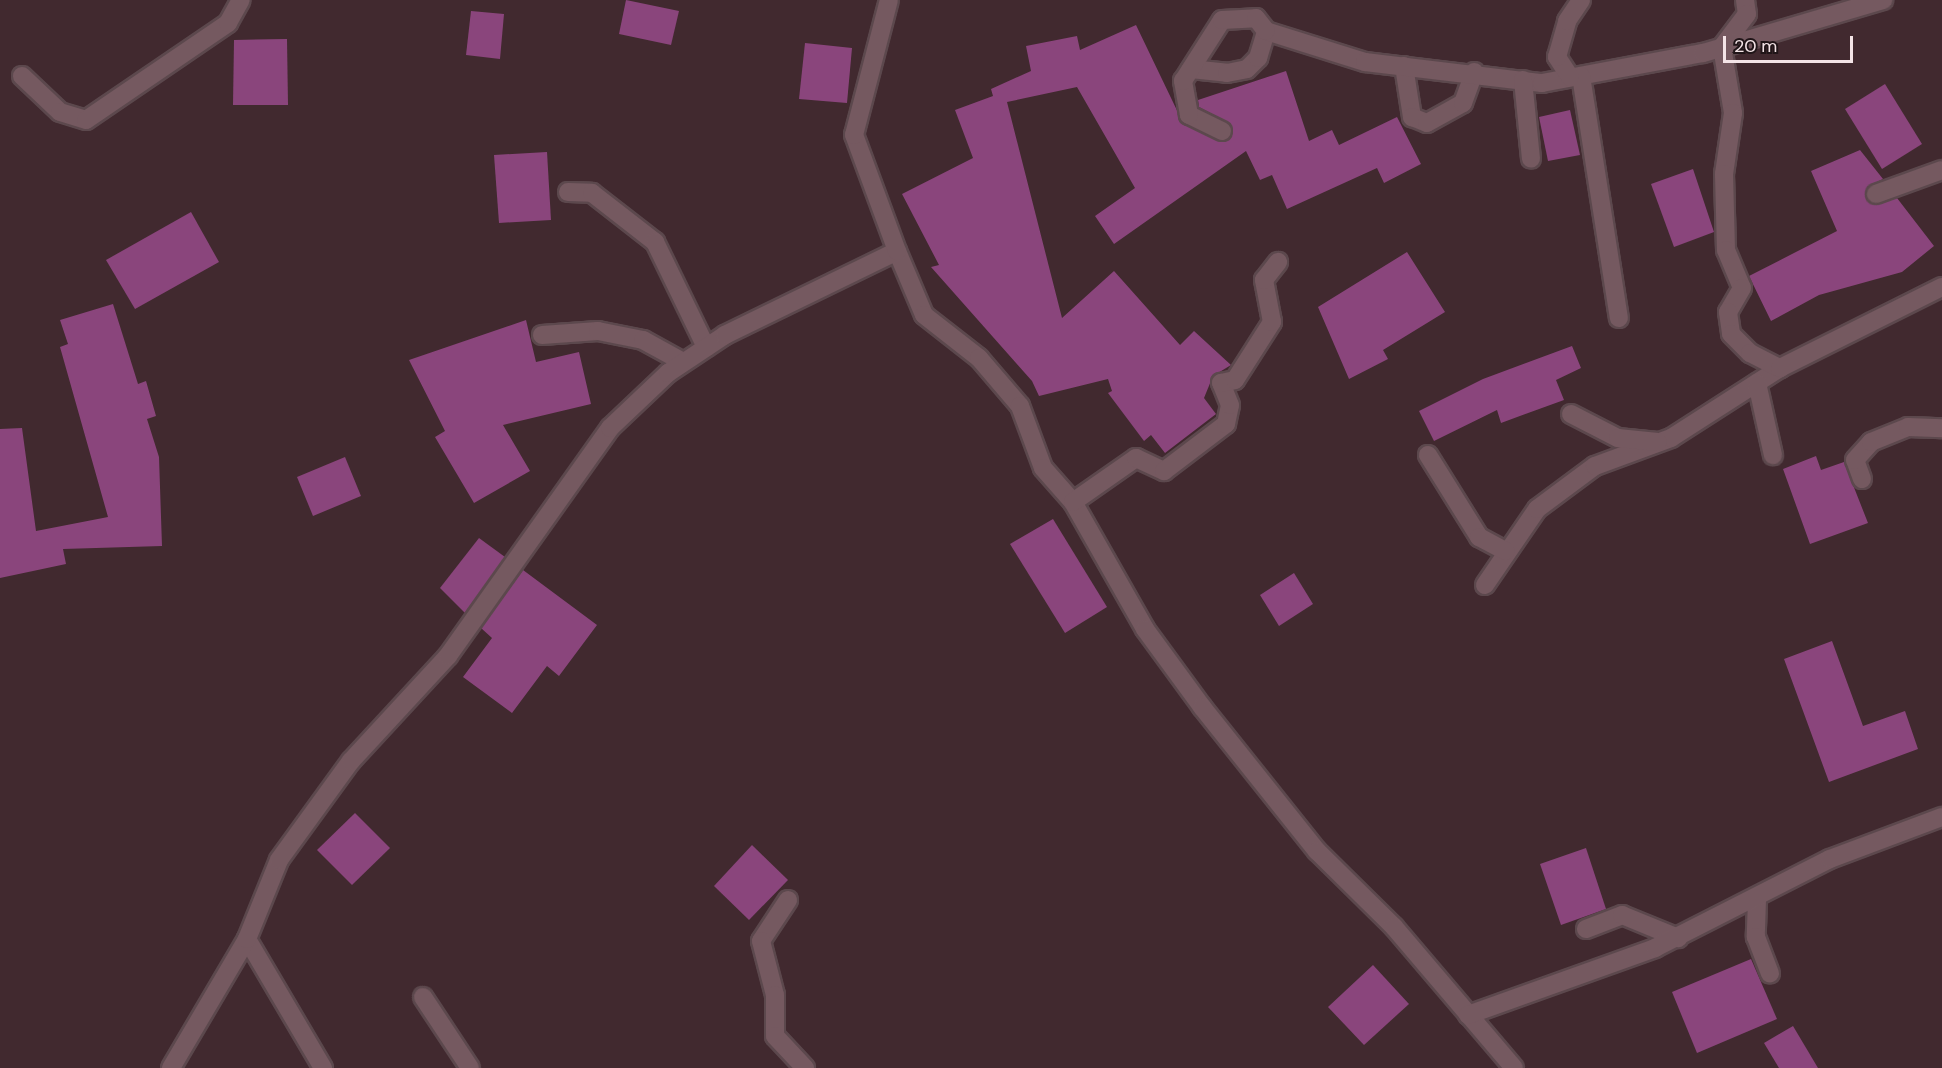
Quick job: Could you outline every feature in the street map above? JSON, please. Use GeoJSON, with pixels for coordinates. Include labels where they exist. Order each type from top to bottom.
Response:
{"type":"FeatureCollection","features":[{"type":"Feature","properties":{"kind":"street"},"geometry":{"type":"LineString","coordinates":[[22,76],[60,112],[86,120],[228,23],[241,0]]}},
{"type":"Feature","properties":{"kind":"street"},"geometry":{"type":"LineString","coordinates":[[889,0],[854,135],[897,251],[924,315],[979,358],[1020,406],[1043,468],[1073,502],[1146,629],[1209,716],[1317,851],[1394,927],[1514,1068]]}},
{"type":"Feature","properties":{"kind":"street"},"geometry":{"type":"LineString","coordinates":[[1581,0],[1567,21],[1557,57],[1576,76],[1619,318]]}},
{"type":"Feature","properties":{"kind":"street"},"geometry":{"type":"LineString","coordinates":[[1745,0],[1747,14],[1722,47],[1733,113],[1724,174],[1726,250],[1742,288],[1728,312],[1731,334],[1750,353],[1780,368]]}},
{"type":"Feature","properties":{"kind":"street"},"geometry":{"type":"LineString","coordinates":[[1222,131],[1189,115],[1183,81],[1222,20],[1256,18],[1266,31],[1365,62],[1474,72],[1523,80],[1576,76],[1722,47],[1883,0]]}},
{"type":"Feature","properties":{"kind":"street"},"geometry":{"type":"LineString","coordinates":[[1191,69],[1227,74],[1247,69],[1258,58],[1266,31]]}},
{"type":"Feature","properties":{"kind":"street"},"geometry":{"type":"LineString","coordinates":[[1404,66],[1412,117],[1427,123],[1463,103],[1474,72]]}},
{"type":"Feature","properties":{"kind":"street"},"geometry":{"type":"LineString","coordinates":[[1523,80],[1531,159]]}},
{"type":"Feature","properties":{"kind":"street"},"geometry":{"type":"LineString","coordinates":[[1876,194],[1942,170]]}},
{"type":"Feature","properties":{"kind":"street"},"geometry":{"type":"LineString","coordinates":[[568,192],[592,193],[655,242],[706,347]]}},
{"type":"Feature","properties":{"kind":"street"},"geometry":{"type":"LineString","coordinates":[[171,1068],[247,939],[279,860],[351,761],[448,656],[610,428],[683,362],[706,347],[897,251]]}},
{"type":"Feature","properties":{"kind":"street"},"geometry":{"type":"LineString","coordinates":[[1073,502],[1136,458],[1164,471],[1226,424],[1230,405],[1221,383],[1235,380],[1272,322],[1264,280],[1278,262]]}},
{"type":"Feature","properties":{"kind":"street"},"geometry":{"type":"LineString","coordinates":[[1485,585],[1505,551],[1537,509],[1595,466],[1658,442],[1780,368],[1942,287]]}},
{"type":"Feature","properties":{"kind":"street"},"geometry":{"type":"LineString","coordinates":[[542,335],[598,331],[643,340],[683,362]]}},
{"type":"Feature","properties":{"kind":"street"},"geometry":{"type":"LineString","coordinates":[[1757,383],[1773,455]]}},
{"type":"Feature","properties":{"kind":"street"},"geometry":{"type":"LineString","coordinates":[[1571,414],[1618,438],[1658,442]]}},
{"type":"Feature","properties":{"kind":"street"},"geometry":{"type":"LineString","coordinates":[[1862,479],[1855,460],[1870,442],[1908,427],[1942,428]]}},
{"type":"Feature","properties":{"kind":"street"},"geometry":{"type":"LineString","coordinates":[[1428,455],[1479,537],[1505,551]]}},
{"type":"Feature","properties":{"kind":"street"},"geometry":{"type":"LineString","coordinates":[[1468,1015],[1678,938],[1757,900],[1830,859],[1942,817]]}},
{"type":"Feature","properties":{"kind":"street"},"geometry":{"type":"LineString","coordinates":[[788,900],[761,941],[775,995],[775,1036],[805,1068]]}},
{"type":"Feature","properties":{"kind":"street"},"geometry":{"type":"LineString","coordinates":[[1757,900],[1756,937],[1770,973]]}},
{"type":"Feature","properties":{"kind":"street"},"geometry":{"type":"LineString","coordinates":[[1586,929],[1622,915],[1678,938]]}},
{"type":"Feature","properties":{"kind":"street"},"geometry":{"type":"LineString","coordinates":[[247,939],[323,1068]]}},
{"type":"Feature","properties":{"kind":"street"},"geometry":{"type":"LineString","coordinates":[[423,997],[470,1068]]}},
{"type":"Feature","properties":{"kind":"building"},"geometry":{"type":"Polygon","coordinates":[[[626,0],[679,11],[671,45],[619,34],[626,0]]]}},
{"type":"Feature","properties":{"kind":"building"},"geometry":{"type":"Polygon","coordinates":[[[471,11],[504,14],[500,59],[466,55],[471,11]]]}},
{"type":"Feature","properties":{"kind":"building"},"geometry":{"type":"Polygon","coordinates":[[[1136,25],[1184,125],[1228,141],[1231,124],[1199,107],[1198,100],[1286,71],[1309,141],[1332,130],[1339,145],[1397,117],[1421,164],[1384,183],[1377,168],[1287,209],[1272,175],[1260,180],[1246,151],[1114,244],[1095,216],[1135,188],[1077,87],[1007,102],[1062,318],[1114,271],[1180,345],[1194,331],[1231,365],[1213,376],[1204,398],[1216,414],[1165,453],[1151,435],[1144,441],[1108,393],[1112,391],[1108,379],[1039,396],[1032,381],[931,267],[939,265],[902,194],[973,158],[955,110],[993,96],[991,89],[1031,71],[1026,46],[1077,36],[1080,50],[1136,25]]]}},
{"type":"Feature","properties":{"kind":"building"},"geometry":{"type":"Polygon","coordinates":[[[287,39],[288,105],[233,105],[234,40],[287,39]]]}},
{"type":"Feature","properties":{"kind":"building"},"geometry":{"type":"Polygon","coordinates":[[[805,43],[852,48],[847,103],[799,99],[805,43]]]}},
{"type":"Feature","properties":{"kind":"building"},"geometry":{"type":"Polygon","coordinates":[[[1885,84],[1922,144],[1882,169],[1845,109],[1885,84]]]}},
{"type":"Feature","properties":{"kind":"building"},"geometry":{"type":"Polygon","coordinates":[[[1570,110],[1580,155],[1548,161],[1539,117],[1570,110]]]}},
{"type":"Feature","properties":{"kind":"building"},"geometry":{"type":"Polygon","coordinates":[[[1860,150],[1883,179],[1867,187],[1868,202],[1897,198],[1934,246],[1902,272],[1819,295],[1771,321],[1749,276],[1837,231],[1811,171],[1860,150]]]}},
{"type":"Feature","properties":{"kind":"building"},"geometry":{"type":"Polygon","coordinates":[[[547,152],[551,220],[499,223],[494,155],[547,152]]]}},
{"type":"Feature","properties":{"kind":"building"},"geometry":{"type":"Polygon","coordinates":[[[1693,169],[1714,232],[1674,247],[1651,184],[1693,169]]]}},
{"type":"Feature","properties":{"kind":"building"},"geometry":{"type":"Polygon","coordinates":[[[191,212],[219,262],[135,309],[106,260],[191,212]]]}},
{"type":"Feature","properties":{"kind":"building"},"geometry":{"type":"Polygon","coordinates":[[[1407,252],[1445,312],[1383,350],[1388,359],[1349,379],[1318,307],[1407,252]]]}},
{"type":"Feature","properties":{"kind":"building"},"geometry":{"type":"Polygon","coordinates":[[[113,304],[138,384],[146,381],[156,416],[147,419],[159,457],[162,546],[63,549],[66,564],[0,578],[0,429],[22,428],[36,531],[108,517],[60,347],[68,344],[60,320],[113,304]]]}},
{"type":"Feature","properties":{"kind":"building"},"geometry":{"type":"Polygon","coordinates":[[[526,320],[536,362],[579,352],[591,404],[503,425],[530,471],[474,503],[435,437],[445,431],[409,360],[526,320]]]}},
{"type":"Feature","properties":{"kind":"building"},"geometry":{"type":"Polygon","coordinates":[[[1572,346],[1581,368],[1556,380],[1564,400],[1501,423],[1497,410],[1434,441],[1419,411],[1483,379],[1572,346]]]}},
{"type":"Feature","properties":{"kind":"building"},"geometry":{"type":"Polygon","coordinates":[[[1816,456],[1821,470],[1844,462],[1868,523],[1810,544],[1783,469],[1816,456]]]}},
{"type":"Feature","properties":{"kind":"building"},"geometry":{"type":"Polygon","coordinates":[[[345,457],[361,496],[313,516],[297,477],[345,457]]]}},
{"type":"Feature","properties":{"kind":"building"},"geometry":{"type":"Polygon","coordinates":[[[1053,519],[1107,607],[1065,633],[1010,544],[1053,519]]]}},
{"type":"Feature","properties":{"kind":"building"},"geometry":{"type":"Polygon","coordinates":[[[479,538],[505,557],[465,613],[440,588],[479,538]]]}},
{"type":"Feature","properties":{"kind":"building"},"geometry":{"type":"Polygon","coordinates":[[[523,570],[597,625],[559,676],[547,666],[512,713],[463,677],[492,638],[481,628],[523,570]]]}},
{"type":"Feature","properties":{"kind":"building"},"geometry":{"type":"Polygon","coordinates":[[[1294,573],[1313,604],[1279,626],[1260,595],[1294,573]]]}},
{"type":"Feature","properties":{"kind":"building"},"geometry":{"type":"Polygon","coordinates":[[[1832,641],[1863,726],[1905,711],[1918,749],[1829,782],[1784,659],[1832,641]]]}},
{"type":"Feature","properties":{"kind":"building"},"geometry":{"type":"Polygon","coordinates":[[[355,813],[390,848],[352,885],[317,850],[355,813]]]}},
{"type":"Feature","properties":{"kind":"building"},"geometry":{"type":"Polygon","coordinates":[[[752,845],[788,880],[749,920],[714,886],[752,845]]]}},
{"type":"Feature","properties":{"kind":"building"},"geometry":{"type":"Polygon","coordinates":[[[1586,848],[1606,909],[1561,925],[1540,864],[1586,848]]]}},
{"type":"Feature","properties":{"kind":"building"},"geometry":{"type":"Polygon","coordinates":[[[1751,959],[1777,1019],[1697,1053],[1672,992],[1751,959]]]}},
{"type":"Feature","properties":{"kind":"building"},"geometry":{"type":"Polygon","coordinates":[[[1373,965],[1409,1004],[1364,1045],[1328,1007],[1373,965]]]}},
{"type":"Feature","properties":{"kind":"building"},"geometry":{"type":"Polygon","coordinates":[[[1793,1026],[1818,1068],[1779,1068],[1764,1043],[1793,1026]]]}}]}
